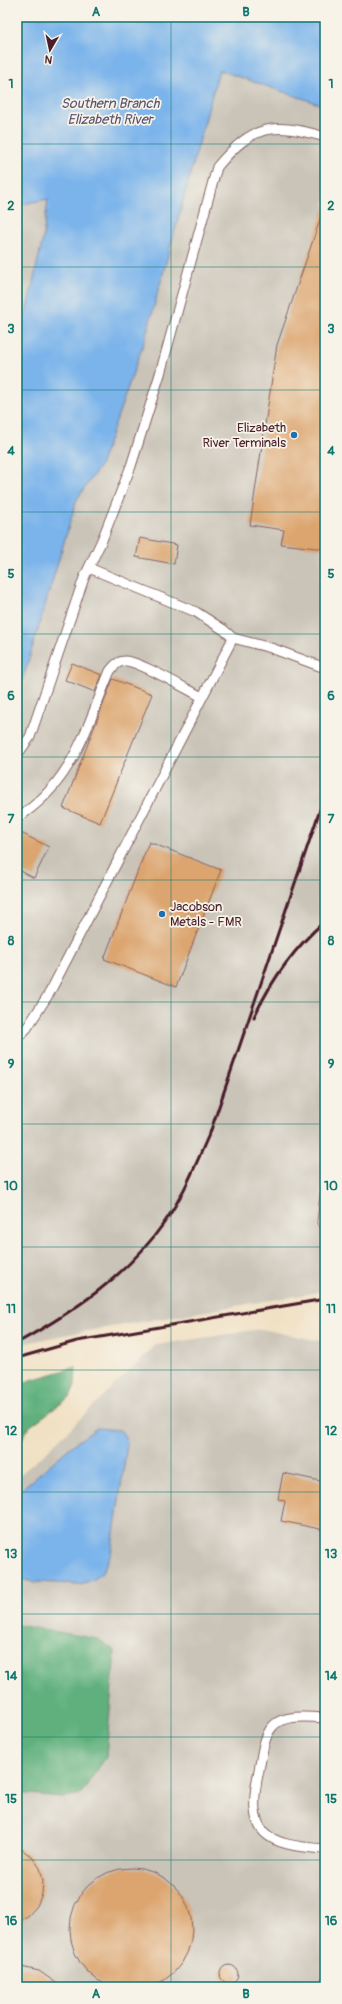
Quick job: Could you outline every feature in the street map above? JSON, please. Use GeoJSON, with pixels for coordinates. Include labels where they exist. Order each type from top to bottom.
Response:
{"type":"FeatureCollection","features":[{"type":"Feature","properties":{"kind":"lane"},"geometry":{"type":"LineString","coordinates":[[17,755],[30,737],[57,656],[89,568],[102,540],[135,452],[160,374],[217,167],[233,148],[255,133],[273,129],[294,128],[325,137]]}},
{"type":"Feature","properties":{"kind":"lane"},"geometry":{"type":"LineString","coordinates":[[89,568],[196,612],[224,630],[233,638],[271,648],[325,668]]}},
{"type":"Feature","properties":{"kind":"lane"},"geometry":{"type":"LineString","coordinates":[[17,1038],[27,1028],[50,992],[233,638]]}},
{"type":"Feature","properties":{"kind":"lane"},"geometry":{"type":"LineString","coordinates":[[17,818],[34,807],[61,778],[74,760],[110,671],[116,663],[126,661],[202,697]]}},
{"type":"Feature","properties":{"kind":"lane"},"geometry":{"type":"LineString","coordinates":[[325,1195],[322,1222],[325,1222]]}},
{"type":"Feature","properties":{"kind":"lane"},"geometry":{"type":"LineString","coordinates":[[325,1718],[293,1717],[273,1726],[266,1739],[255,1788],[255,1817],[261,1831],[272,1840],[289,1845],[325,1849]]}},
{"type":"Feature","properties":{"kind":"lane"},"geometry":{"type":"LineString","coordinates":[[324,1987],[325,1982]]}},
{"type":"Feature","properties":{"kind":"shaded area"},"geometry":{"type":"Polygon","coordinates":[[[219,69],[325,106],[325,1291],[64,1335],[17,1345],[17,699],[77,499],[100,466],[184,193],[219,69]]]}},
{"type":"Feature","properties":{"kind":"shaded area"},"geometry":{"type":"Polygon","coordinates":[[[49,198],[43,238],[17,352],[17,205],[49,198]]]}},
{"type":"Feature","properties":{"kind":"shaded area"},"geometry":{"type":"Polygon","coordinates":[[[261,1329],[325,1342],[325,1987],[17,1987],[17,1477],[43,1455],[156,1345],[261,1329]]]}},
{"type":"Feature","properties":{"kind":"green space"},"geometry":{"type":"Polygon","coordinates":[[[76,1367],[75,1385],[70,1397],[29,1427],[17,1447],[17,1384],[76,1367]]]}},
{"type":"Feature","properties":{"kind":"green space"},"geometry":{"type":"Polygon","coordinates":[[[17,1625],[98,1639],[115,1651],[106,1757],[80,1795],[61,1797],[17,1793],[17,1625]]]}},
{"type":"Feature","properties":{"kind":"water","name":"Southern Branch Elizabeth River"},"geometry":{"type":"Polygon","coordinates":[[[17,17],[325,17],[325,106],[219,70],[145,339],[100,466],[77,499],[17,699],[17,352],[43,238],[48,199],[17,205],[17,17]]]}},
{"type":"Feature","properties":{"kind":"water"},"geometry":{"type":"Polygon","coordinates":[[[97,1428],[120,1430],[126,1438],[127,1445],[111,1554],[102,1573],[93,1580],[80,1584],[36,1582],[17,1579],[17,1493],[74,1444],[97,1428]]]}},
{"type":"Feature","properties":{"kind":"building","name":"Elizabeth River Terminals"},"geometry":{"type":"Polygon","coordinates":[[[323,211],[325,211],[325,549],[281,544],[284,530],[250,525],[277,345],[323,211]]]}},
{"type":"Feature","properties":{"kind":"building"},"geometry":{"type":"Polygon","coordinates":[[[140,538],[177,545],[174,564],[136,557],[140,538]]]}},
{"type":"Feature","properties":{"kind":"building"},"geometry":{"type":"Polygon","coordinates":[[[72,663],[102,675],[95,692],[65,680],[72,663]]]}},
{"type":"Feature","properties":{"kind":"building"},"geometry":{"type":"Polygon","coordinates":[[[113,679],[152,694],[100,823],[63,808],[113,679]]]}},
{"type":"Feature","properties":{"kind":"building"},"geometry":{"type":"Polygon","coordinates":[[[17,831],[49,847],[34,878],[17,869],[17,831]]]}},
{"type":"Feature","properties":{"kind":"building","name":"Jacobson Metals - FMR"},"geometry":{"type":"Polygon","coordinates":[[[149,842],[221,870],[176,987],[104,959],[149,842]]]}},
{"type":"Feature","properties":{"kind":"building"},"geometry":{"type":"Polygon","coordinates":[[[283,1473],[325,1482],[325,1530],[281,1521],[285,1501],[278,1499],[283,1473]]]}},
{"type":"Feature","properties":{"kind":"building"},"geometry":{"type":"Polygon","coordinates":[[[17,1846],[32,1857],[40,1868],[43,1881],[42,1894],[37,1906],[28,1916],[17,1922],[17,1846]]]}},
{"type":"Feature","properties":{"kind":"building"},"geometry":{"type":"Polygon","coordinates":[[[131,1868],[155,1872],[174,1886],[188,1905],[192,1929],[188,1953],[174,1972],[155,1986],[131,1990],[107,1986],[88,1972],[74,1953],[70,1929],[74,1905],[88,1886],[107,1872],[131,1868]]]}},
{"type":"Feature","properties":{"kind":"building"},"geometry":{"type":"Polygon","coordinates":[[[229,1965],[235,1968],[238,1974],[235,1980],[229,1983],[223,1980],[220,1974],[223,1968],[229,1965]]]}},
{"type":"Feature","properties":{"kind":"building"},"geometry":{"type":"Polygon","coordinates":[[[17,1966],[39,1971],[62,1987],[17,1987],[17,1966]]]}},
{"type":"Feature","properties":{"kind":"railway"},"geometry":{"type":"LineString","coordinates":[[17,1343],[58,1319],[98,1291],[116,1276],[149,1242],[164,1223],[178,1201],[211,1130],[325,795]]}},
{"type":"Feature","properties":{"kind":"railway"},"geometry":{"type":"LineString","coordinates":[[254,1017],[268,990],[285,965],[294,953],[325,921]]}},
{"type":"Feature","properties":{"kind":"railway"},"geometry":{"type":"LineString","coordinates":[[17,1358],[77,1341],[325,1299]]}},
{"type":"Feature","properties":{"kind":"place","name":"Elizabeth River Terminals"},"geometry":{"type":"Point","coordinates":[294,435]}},
{"type":"Feature","properties":{"kind":"place","name":"Jacobson Metals - FMR"},"geometry":{"type":"Point","coordinates":[162,914]}}]}
